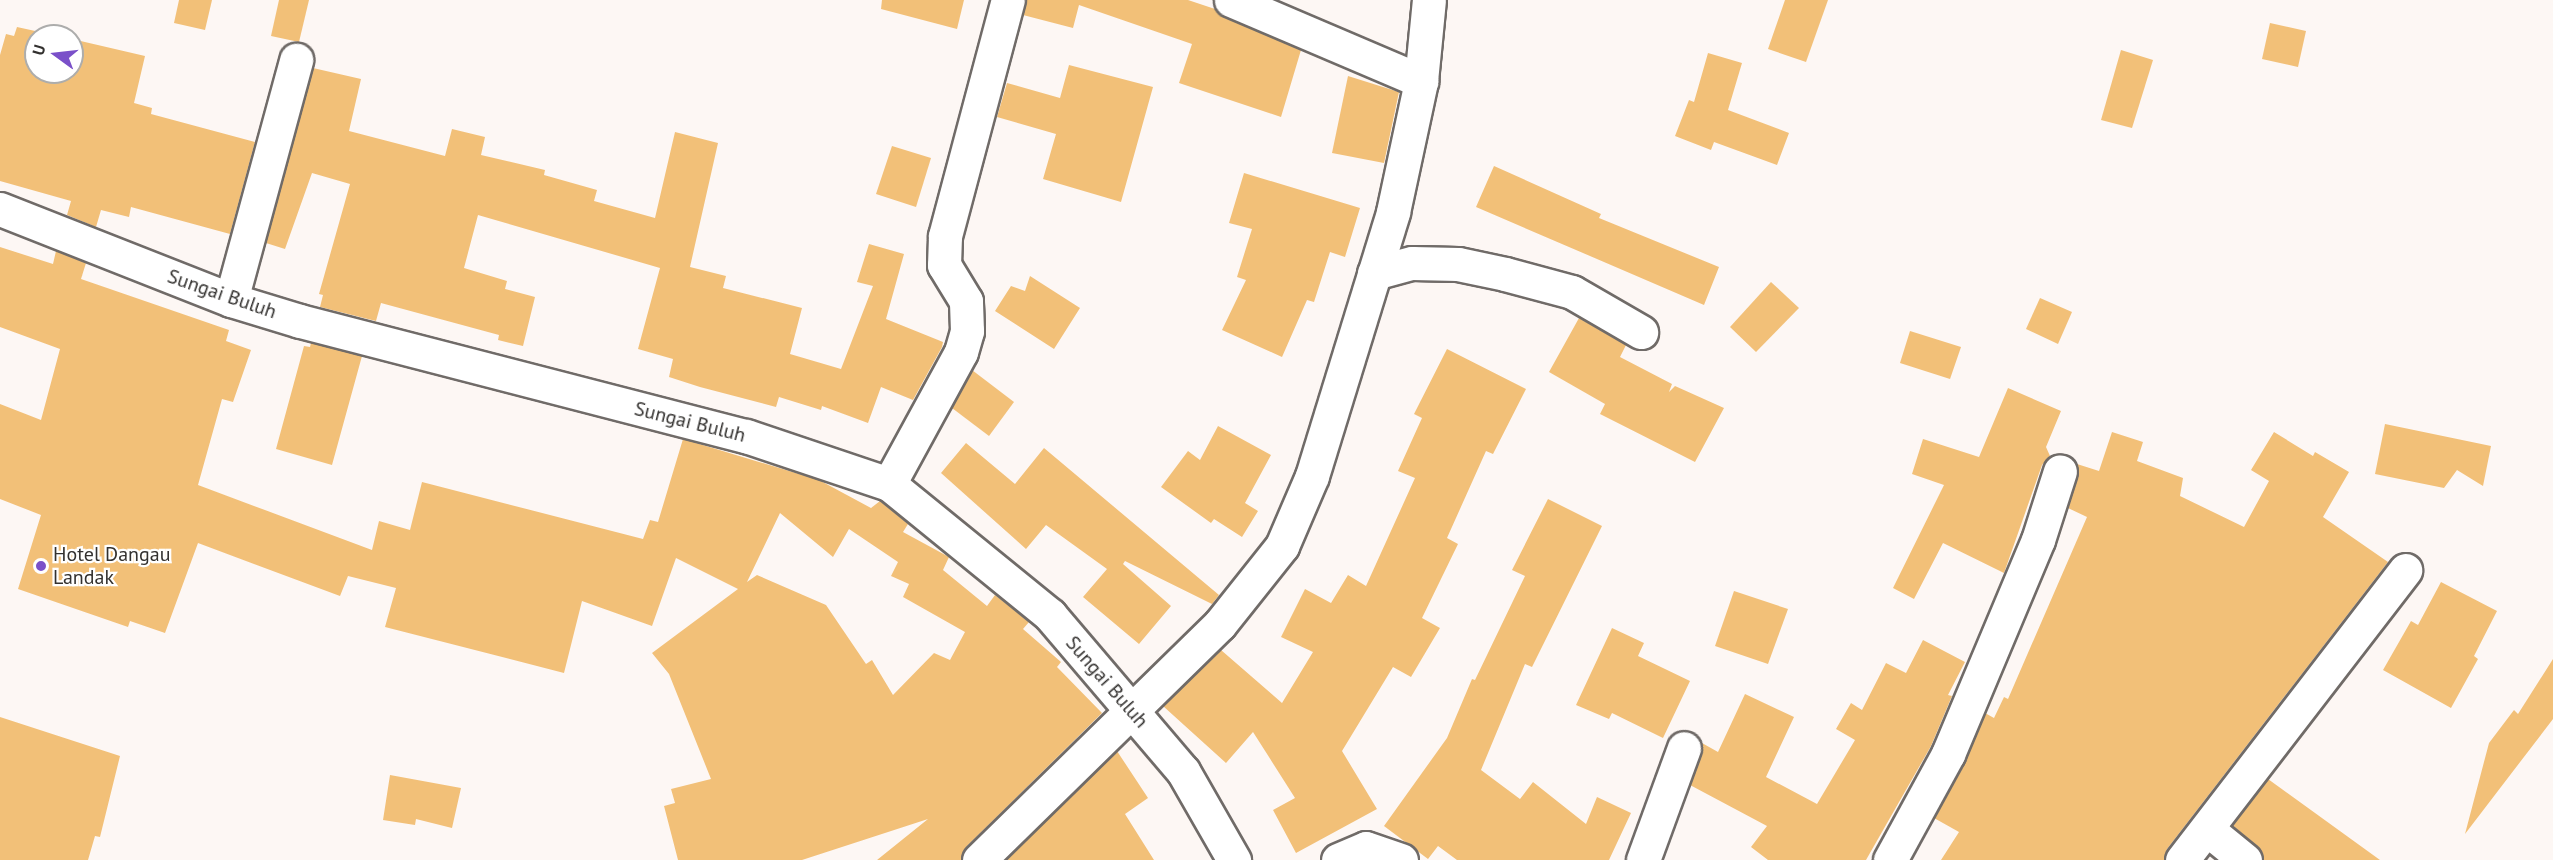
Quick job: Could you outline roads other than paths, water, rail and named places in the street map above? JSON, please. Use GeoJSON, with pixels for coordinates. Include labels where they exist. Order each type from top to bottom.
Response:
{"type":"FeatureCollection","features":[{"type":"Feature","properties":{"kind":"street"},"geometry":{"type":"LineString","coordinates":[[889,484],[961,352],[967,331],[966,302],[944,265],[945,236],[1008,0]]}},
{"type":"Feature","properties":{"kind":"street"},"geometry":{"type":"LineString","coordinates":[[1231,0],[1420,81]]}},
{"type":"Feature","properties":{"kind":"street"},"geometry":{"type":"LineString","coordinates":[[979,860],[1220,624],[1282,546],[1312,476],[1393,212],[1420,81],[1429,0]]}},
{"type":"Feature","properties":{"kind":"street"},"geometry":{"type":"LineString","coordinates":[[231,300],[296,60]]}},
{"type":"Feature","properties":{"kind":"street","name":"Sungai Buluh"},"geometry":{"type":"LineString","coordinates":[[0,209],[231,300],[438,359],[746,436],[889,484],[1050,615],[1183,771],[1234,860]]}},
{"type":"Feature","properties":{"kind":"street"},"geometry":{"type":"LineString","coordinates":[[1374,273],[1412,263],[1458,264],[1505,274],[1572,292],[1641,332]]}},
{"type":"Feature","properties":{"kind":"street"},"geometry":{"type":"LineString","coordinates":[[1890,860],[1962,721],[2038,540],[2060,471]]}},
{"type":"Feature","properties":{"kind":"street"},"geometry":{"type":"LineString","coordinates":[[2182,860],[2405,570]]}},
{"type":"Feature","properties":{"kind":"street"},"geometry":{"type":"LineString","coordinates":[[1643,860],[1684,748]]}},
{"type":"Feature","properties":{"kind":"street"},"geometry":{"type":"LineString","coordinates":[[2207,829],[2245,860]]}},
{"type":"Feature","properties":{"kind":"street"},"geometry":{"type":"LineString","coordinates":[[1338,860],[1366,848],[1401,860]]}},
{"type":"Feature","properties":{"kind":"place","name":"Hotel Dangau Landak"},"geometry":{"type":"Point","coordinates":[41,566]}}]}
